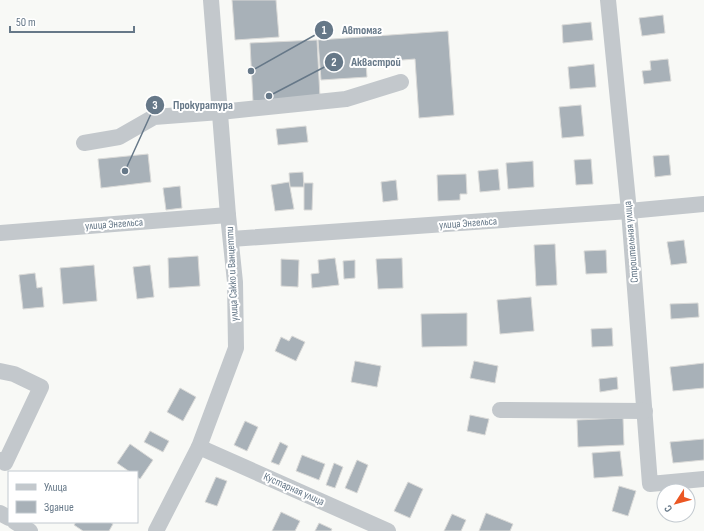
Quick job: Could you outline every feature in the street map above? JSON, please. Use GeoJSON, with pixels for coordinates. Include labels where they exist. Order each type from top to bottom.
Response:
{"type":"FeatureCollection","features":[{"type":"Feature","properties":{"kind":"street","name":"улица Сакко и Ванцетти"},"geometry":{"type":"LineString","coordinates":[[156,531],[200,447],[236,348],[235,282],[228,215],[211,0]]}},
{"type":"Feature","properties":{"kind":"street","name":"Строительная улица"},"geometry":{"type":"LineString","coordinates":[[608,0],[629,211],[650,484],[704,479]]}},
{"type":"Feature","properties":{"kind":"street"},"geometry":{"type":"LineString","coordinates":[[84,143],[119,137],[154,117],[346,99],[401,82]]}},
{"type":"Feature","properties":{"kind":"street","name":"улица Энгельса"},"geometry":{"type":"LineString","coordinates":[[231,239],[629,211],[704,204]]}},
{"type":"Feature","properties":{"kind":"street","name":"улица Энгельса"},"geometry":{"type":"LineString","coordinates":[[0,233],[228,215]]}},
{"type":"Feature","properties":{"kind":"street"},"geometry":{"type":"LineString","coordinates":[[0,371],[14,374],[41,387],[5,463],[0,460]]}},
{"type":"Feature","properties":{"kind":"street"},"geometry":{"type":"LineString","coordinates":[[500,410],[645,411]]}},
{"type":"Feature","properties":{"kind":"street","name":"Кустарная улица"},"geometry":{"type":"LineString","coordinates":[[200,447],[388,531]]}},
{"type":"Feature","properties":{"kind":"street"},"geometry":{"type":"LineString","coordinates":[[17,523],[30,531]]}},
{"type":"Feature","properties":{"kind":"building"},"geometry":{"type":"Polygon","coordinates":[[[232,0],[276,0],[279,37],[235,40],[232,0]]]}},
{"type":"Feature","properties":{"kind":"building"},"geometry":{"type":"Polygon","coordinates":[[[663,15],[665,33],[642,36],[639,18],[663,15]]]}},
{"type":"Feature","properties":{"kind":"building"},"geometry":{"type":"Polygon","coordinates":[[[591,22],[593,40],[563,43],[562,25],[591,22]]]}},
{"type":"Feature","properties":{"kind":"building"},"geometry":{"type":"Polygon","coordinates":[[[448,31],[454,115],[419,118],[415,59],[366,63],[367,77],[321,80],[318,40],[448,31]]]}},
{"type":"Feature","properties":{"kind":"building"},"geometry":{"type":"Polygon","coordinates":[[[317,40],[320,98],[253,101],[250,43],[317,40]]]}},
{"type":"Feature","properties":{"kind":"building"},"geometry":{"type":"Polygon","coordinates":[[[668,59],[671,81],[644,84],[642,71],[651,70],[650,61],[668,59]]]}},
{"type":"Feature","properties":{"kind":"building"},"geometry":{"type":"Polygon","coordinates":[[[594,64],[596,87],[570,89],[568,67],[594,64]]]}},
{"type":"Feature","properties":{"kind":"building"},"geometry":{"type":"Polygon","coordinates":[[[581,105],[584,136],[562,138],[559,107],[581,105]]]}},
{"type":"Feature","properties":{"kind":"building"},"geometry":{"type":"Polygon","coordinates":[[[306,126],[308,142],[278,145],[276,129],[306,126]]]}},
{"type":"Feature","properties":{"kind":"building"},"geometry":{"type":"Polygon","coordinates":[[[148,154],[151,182],[101,188],[98,159],[148,154]]]}},
{"type":"Feature","properties":{"kind":"building"},"geometry":{"type":"Polygon","coordinates":[[[669,155],[671,175],[655,177],[653,156],[669,155]]]}},
{"type":"Feature","properties":{"kind":"building"},"geometry":{"type":"Polygon","coordinates":[[[591,159],[593,184],[576,185],[574,160],[591,159]]]}},
{"type":"Feature","properties":{"kind":"building"},"geometry":{"type":"Polygon","coordinates":[[[533,161],[534,187],[508,189],[506,163],[533,161]]]}},
{"type":"Feature","properties":{"kind":"building"},"geometry":{"type":"Polygon","coordinates":[[[498,169],[500,190],[480,192],[478,171],[498,169]]]}},
{"type":"Feature","properties":{"kind":"building"},"geometry":{"type":"Polygon","coordinates":[[[303,172],[304,187],[290,187],[289,173],[303,172]]]}},
{"type":"Feature","properties":{"kind":"building"},"geometry":{"type":"Polygon","coordinates":[[[466,174],[467,194],[460,194],[460,200],[438,201],[437,175],[466,174]]]}},
{"type":"Feature","properties":{"kind":"building"},"geometry":{"type":"Polygon","coordinates":[[[396,180],[398,200],[383,202],[381,182],[396,180]]]}},
{"type":"Feature","properties":{"kind":"building"},"geometry":{"type":"Polygon","coordinates":[[[289,182],[294,209],[275,211],[271,185],[289,182]]]}},
{"type":"Feature","properties":{"kind":"building"},"geometry":{"type":"Polygon","coordinates":[[[304,183],[313,183],[312,210],[304,210],[304,183]]]}},
{"type":"Feature","properties":{"kind":"building"},"geometry":{"type":"Polygon","coordinates":[[[180,186],[182,208],[166,210],[163,188],[180,186]]]}},
{"type":"Feature","properties":{"kind":"building"},"geometry":{"type":"Polygon","coordinates":[[[684,240],[687,263],[671,265],[667,242],[684,240]]]}},
{"type":"Feature","properties":{"kind":"building"},"geometry":{"type":"Polygon","coordinates":[[[555,244],[557,285],[536,286],[534,245],[555,244]]]}},
{"type":"Feature","properties":{"kind":"building"},"geometry":{"type":"Polygon","coordinates":[[[606,250],[607,273],[586,274],[584,251],[606,250]]]}},
{"type":"Feature","properties":{"kind":"building"},"geometry":{"type":"Polygon","coordinates":[[[198,256],[200,286],[169,288],[168,258],[198,256]]]}},
{"type":"Feature","properties":{"kind":"building"},"geometry":{"type":"Polygon","coordinates":[[[335,258],[339,285],[312,288],[311,274],[319,273],[318,260],[335,258]]]}},
{"type":"Feature","properties":{"kind":"building"},"geometry":{"type":"Polygon","coordinates":[[[402,258],[403,288],[378,289],[376,259],[402,258]]]}},
{"type":"Feature","properties":{"kind":"building"},"geometry":{"type":"Polygon","coordinates":[[[281,259],[299,260],[298,287],[281,286],[281,259]]]}},
{"type":"Feature","properties":{"kind":"building"},"geometry":{"type":"Polygon","coordinates":[[[355,260],[355,278],[344,279],[343,261],[355,260]]]}},
{"type":"Feature","properties":{"kind":"building"},"geometry":{"type":"Polygon","coordinates":[[[94,265],[97,301],[63,304],[60,268],[94,265]]]}},
{"type":"Feature","properties":{"kind":"building"},"geometry":{"type":"Polygon","coordinates":[[[150,265],[154,297],[137,299],[133,267],[150,265]]]}},
{"type":"Feature","properties":{"kind":"building"},"geometry":{"type":"Polygon","coordinates":[[[35,273],[37,288],[42,287],[44,307],[23,309],[19,275],[35,273]]]}},
{"type":"Feature","properties":{"kind":"building"},"geometry":{"type":"Polygon","coordinates":[[[531,297],[534,331],[500,334],[497,300],[531,297]]]}},
{"type":"Feature","properties":{"kind":"building"},"geometry":{"type":"Polygon","coordinates":[[[698,303],[699,317],[671,319],[670,304],[698,303]]]}},
{"type":"Feature","properties":{"kind":"building"},"geometry":{"type":"Polygon","coordinates":[[[467,313],[467,346],[422,347],[421,314],[467,313]]]}},
{"type":"Feature","properties":{"kind":"building"},"geometry":{"type":"Polygon","coordinates":[[[612,328],[613,346],[592,347],[591,329],[612,328]]]}},
{"type":"Feature","properties":{"kind":"building"},"geometry":{"type":"Polygon","coordinates":[[[292,336],[305,342],[296,361],[275,351],[281,337],[289,341],[292,336]]]}},
{"type":"Feature","properties":{"kind":"building"},"geometry":{"type":"Polygon","coordinates":[[[355,361],[381,366],[377,387],[351,382],[355,361]]]}},
{"type":"Feature","properties":{"kind":"building"},"geometry":{"type":"Polygon","coordinates":[[[474,361],[498,366],[495,383],[470,378],[474,361]]]}},
{"type":"Feature","properties":{"kind":"building"},"geometry":{"type":"Polygon","coordinates":[[[704,363],[704,388],[673,391],[670,367],[704,363]]]}},
{"type":"Feature","properties":{"kind":"building"},"geometry":{"type":"Polygon","coordinates":[[[617,377],[618,389],[600,392],[599,379],[617,377]]]}},
{"type":"Feature","properties":{"kind":"building"},"geometry":{"type":"Polygon","coordinates":[[[180,388],[196,397],[183,421],[167,412],[180,388]]]}},
{"type":"Feature","properties":{"kind":"building"},"geometry":{"type":"Polygon","coordinates":[[[470,415],[489,419],[485,435],[467,431],[470,415]]]}},
{"type":"Feature","properties":{"kind":"building"},"geometry":{"type":"Polygon","coordinates":[[[623,418],[624,445],[578,447],[577,420],[623,418]]]}},
{"type":"Feature","properties":{"kind":"building"},"geometry":{"type":"Polygon","coordinates":[[[245,421],[258,427],[247,451],[234,445],[245,421]]]}},
{"type":"Feature","properties":{"kind":"building"},"geometry":{"type":"Polygon","coordinates":[[[150,431],[169,441],[163,452],[144,442],[150,431]]]}},
{"type":"Feature","properties":{"kind":"building"},"geometry":{"type":"Polygon","coordinates":[[[704,439],[704,460],[673,463],[670,442],[704,439]]]}},
{"type":"Feature","properties":{"kind":"building"},"geometry":{"type":"Polygon","coordinates":[[[280,442],[288,446],[279,465],[271,462],[280,442]]]}},
{"type":"Feature","properties":{"kind":"building"},"geometry":{"type":"Polygon","coordinates":[[[130,444],[153,460],[140,479],[138,478],[138,471],[129,471],[117,463],[130,444]]]}},
{"type":"Feature","properties":{"kind":"building"},"geometry":{"type":"Polygon","coordinates":[[[620,451],[623,476],[594,478],[592,453],[620,451]]]}},
{"type":"Feature","properties":{"kind":"building"},"geometry":{"type":"Polygon","coordinates":[[[302,455],[325,464],[319,480],[296,471],[302,455]]]}},
{"type":"Feature","properties":{"kind":"building"},"geometry":{"type":"Polygon","coordinates":[[[357,460],[368,465],[357,493],[345,488],[357,460]]]}},
{"type":"Feature","properties":{"kind":"building"},"geometry":{"type":"Polygon","coordinates":[[[334,463],[343,467],[335,488],[326,485],[334,463]]]}},
{"type":"Feature","properties":{"kind":"building"},"geometry":{"type":"Polygon","coordinates":[[[216,477],[227,481],[217,506],[205,502],[216,477]]]}},
{"type":"Feature","properties":{"kind":"building"},"geometry":{"type":"Polygon","coordinates":[[[408,482],[423,489],[410,518],[394,511],[408,482]]]}},
{"type":"Feature","properties":{"kind":"building"},"geometry":{"type":"Polygon","coordinates":[[[619,486],[636,491],[628,516],[612,511],[619,486]]]}},
{"type":"Feature","properties":{"kind":"building"},"geometry":{"type":"Polygon","coordinates":[[[281,512],[300,521],[295,531],[272,531],[281,512]]]}},
{"type":"Feature","properties":{"kind":"building"},"geometry":{"type":"Polygon","coordinates":[[[486,513],[513,524],[510,531],[479,531],[486,513]]]}},
{"type":"Feature","properties":{"kind":"building"},"geometry":{"type":"Polygon","coordinates":[[[452,514],[466,520],[461,531],[444,531],[452,514]]]}},
{"type":"Feature","properties":{"kind":"building"},"geometry":{"type":"Polygon","coordinates":[[[75,523],[113,524],[109,531],[83,531],[74,525],[75,523]]]}},
{"type":"Feature","properties":{"kind":"building"},"geometry":{"type":"Polygon","coordinates":[[[319,523],[332,529],[331,531],[315,531],[319,523]]]}},
{"type":"Feature","properties":{"kind":"place","name":"Автомаг"},"geometry":{"type":"Point","coordinates":[251,71]}},
{"type":"Feature","properties":{"kind":"place","name":"Аквастрой"},"geometry":{"type":"Point","coordinates":[269,96]}},
{"type":"Feature","properties":{"kind":"place","name":"Прокуратура"},"geometry":{"type":"Point","coordinates":[125,171]}}]}
